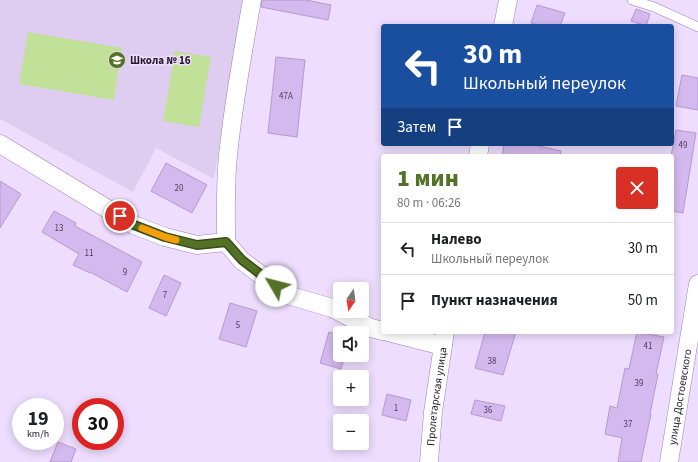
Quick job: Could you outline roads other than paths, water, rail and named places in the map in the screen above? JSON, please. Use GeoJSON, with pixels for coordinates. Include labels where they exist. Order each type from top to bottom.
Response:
{"type":"FeatureCollection","features":[{"type":"Feature","properties":{"kind":"street"},"geometry":{"type":"LineString","coordinates":[[252,0],[234,104],[228,157],[226,242],[242,260],[288,295],[332,308],[371,328],[381,330]]}},
{"type":"Feature","properties":{"kind":"street"},"geometry":{"type":"LineString","coordinates":[[503,24],[508,0]]}},
{"type":"Feature","properties":{"kind":"street"},"geometry":{"type":"LineString","coordinates":[[0,144],[134,225],[165,237],[197,245],[226,242]]}},
{"type":"Feature","properties":{"kind":"street","name":"улица Достоевского"},"geometry":{"type":"LineString","coordinates":[[668,462],[698,284]]}},
{"type":"Feature","properties":{"kind":"street"},"geometry":{"type":"LineString","coordinates":[[404,334],[444,339]]}},
{"type":"Feature","properties":{"kind":"street","name":"Пролетарская улица"},"geometry":{"type":"LineString","coordinates":[[429,462],[433,412],[444,339]]}},
{"type":"Feature","properties":{"kind":"lane"},"geometry":{"type":"LineString","coordinates":[[632,0],[654,7],[698,27]]}},
{"type":"Feature","properties":{"kind":"place","name":"Школа № 16"},"geometry":{"type":"Point","coordinates":[117,60]}}]}
